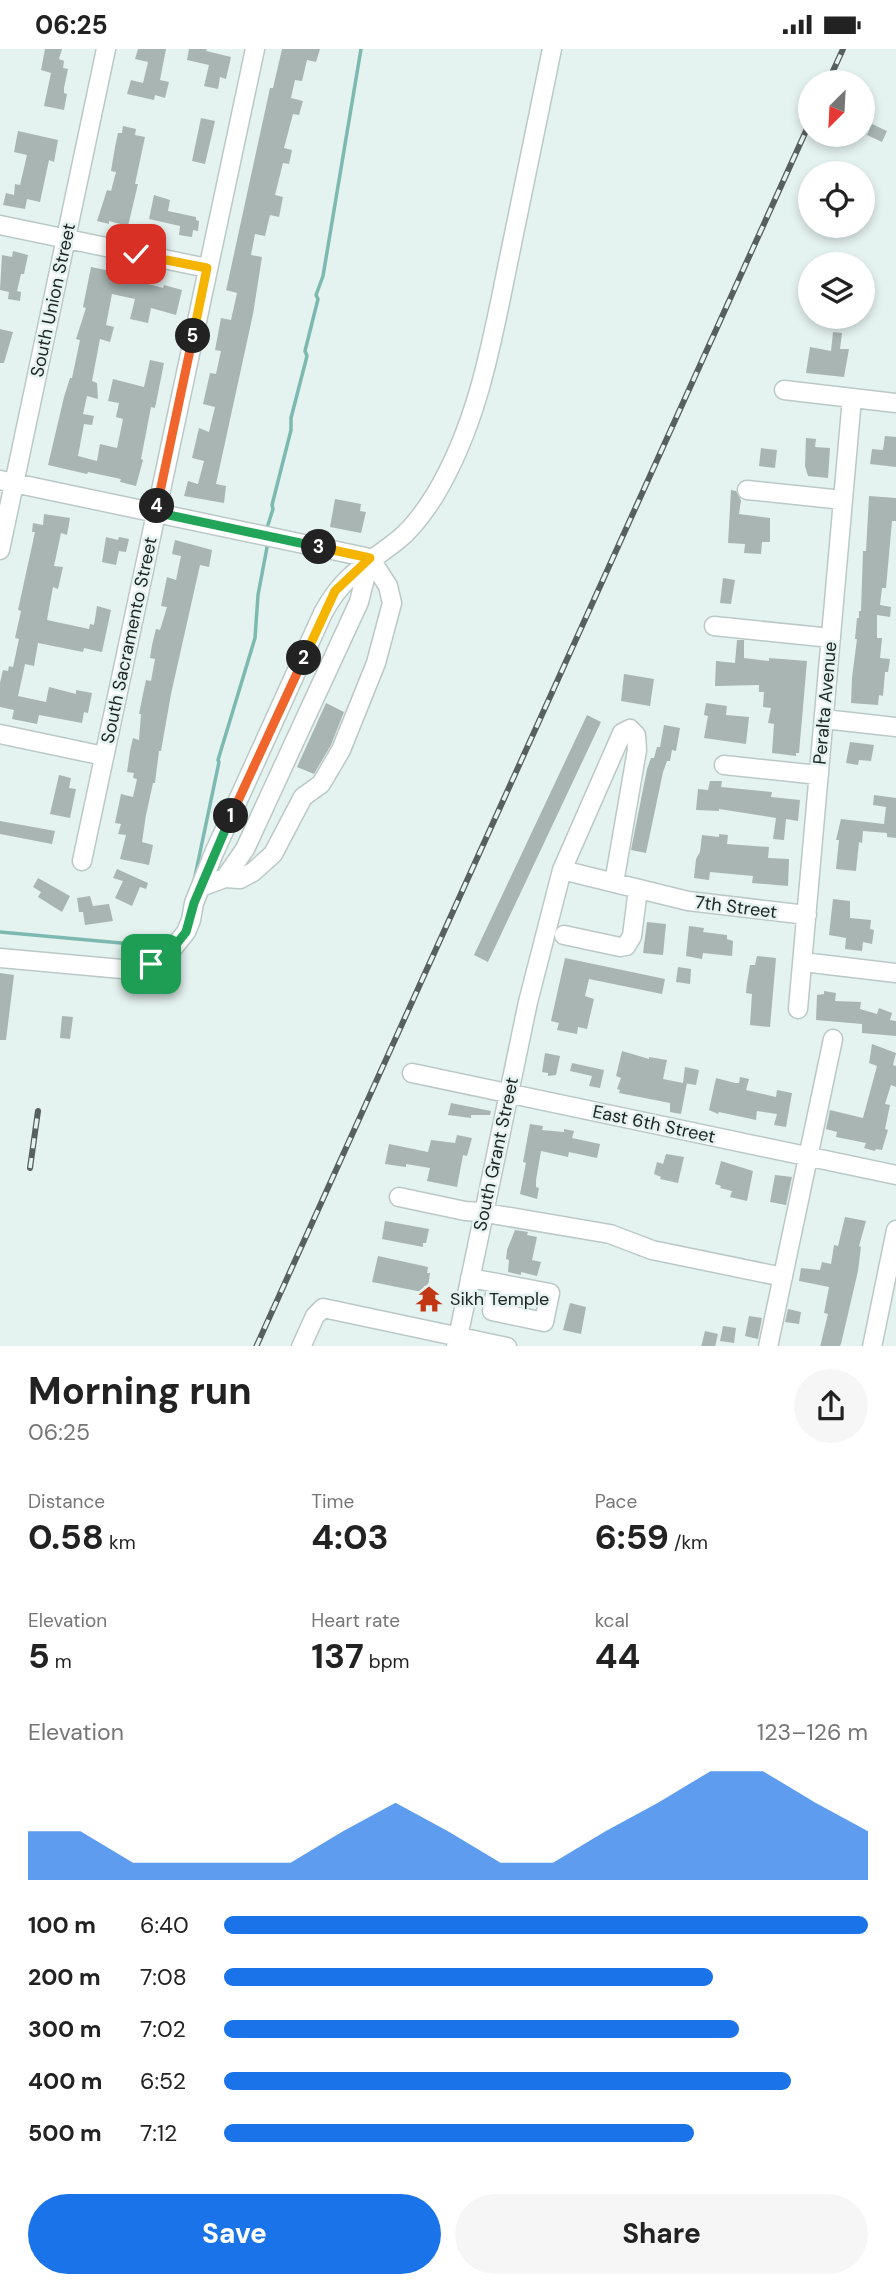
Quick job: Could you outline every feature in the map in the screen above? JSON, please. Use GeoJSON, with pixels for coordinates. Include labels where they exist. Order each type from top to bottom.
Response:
{"type":"FeatureCollection","features":[{"type":"Feature","properties":{"kind":"street","name":"South Union Street"},"geometry":{"type":"LineString","coordinates":[[0,550],[7,481],[66,239],[106,49]]}},
{"type":"Feature","properties":{"kind":"street","name":"South Sacramento Street"},"geometry":{"type":"LineString","coordinates":[[82,861],[255,49]]}},
{"type":"Feature","properties":{"kind":"street"},"geometry":{"type":"LineString","coordinates":[[0,958],[115,970],[140,968],[161,959],[176,945],[191,920],[201,887],[335,591],[370,558],[398,540],[419,517],[455,459],[468,428],[491,342],[552,49]]}},
{"type":"Feature","properties":{"kind":"street"},"geometry":{"type":"LineString","coordinates":[[0,225],[207,268]]}},
{"type":"Feature","properties":{"kind":"street"},"geometry":{"type":"LineString","coordinates":[[784,390],[896,403]]}},
{"type":"Feature","properties":{"kind":"street","name":"Peralta Avenue"},"geometry":{"type":"LineString","coordinates":[[798,1009],[852,398]]}},
{"type":"Feature","properties":{"kind":"street"},"geometry":{"type":"LineString","coordinates":[[7,481],[370,558],[388,586],[392,603],[376,663],[341,750],[321,784],[303,797],[273,854],[240,879],[225,879],[201,887]]}},
{"type":"Feature","properties":{"kind":"street"},"geometry":{"type":"LineString","coordinates":[[747,490],[843,501]]}},
{"type":"Feature","properties":{"kind":"street"},"geometry":{"type":"LineString","coordinates":[[225,879],[246,849],[351,621],[359,602],[370,558]]}},
{"type":"Feature","properties":{"kind":"street"},"geometry":{"type":"LineString","coordinates":[[713,626],[831,638]]}},
{"type":"Feature","properties":{"kind":"street"},"geometry":{"type":"LineString","coordinates":[[824,719],[896,727]]}},
{"type":"Feature","properties":{"kind":"street","name":"South Grant Street"},"geometry":{"type":"LineString","coordinates":[[457,1341],[528,1002],[562,870],[622,733],[630,729],[636,735],[636,750],[614,883]]}},
{"type":"Feature","properties":{"kind":"street"},"geometry":{"type":"LineString","coordinates":[[0,734],[104,756]]}},
{"type":"Feature","properties":{"kind":"street"},"geometry":{"type":"LineString","coordinates":[[724,765],[819,775]]}},
{"type":"Feature","properties":{"kind":"street","name":"7th Street"},"geometry":{"type":"LineString","coordinates":[[562,870],[665,896],[807,915]]}},
{"type":"Feature","properties":{"kind":"street"},"geometry":{"type":"LineString","coordinates":[[564,935],[626,946],[632,936],[638,889]]}},
{"type":"Feature","properties":{"kind":"street"},"geometry":{"type":"LineString","coordinates":[[803,962],[896,973]]}},
{"type":"Feature","properties":{"kind":"street"},"geometry":{"type":"LineString","coordinates":[[768,1346],[832,1039]]}},
{"type":"Feature","properties":{"kind":"street","name":"East 6th Street"},"geometry":{"type":"LineString","coordinates":[[412,1073],[896,1175]]}},
{"type":"Feature","properties":{"kind":"street"},"geometry":{"type":"LineString","coordinates":[[399,1197],[465,1211],[610,1234],[652,1250],[783,1277]]}},
{"type":"Feature","properties":{"kind":"street"},"geometry":{"type":"LineString","coordinates":[[872,1346],[896,1230]]}},
{"type":"Feature","properties":{"kind":"street"},"geometry":{"type":"LineString","coordinates":[[470,1278],[497,1283]]}},
{"type":"Feature","properties":{"kind":"street"},"geometry":{"type":"LineString","coordinates":[[301,1346],[315,1316],[323,1308],[457,1341],[508,1346]]}},
{"type":"Feature","properties":{"kind":"building"},"geometry":{"type":"Polygon","coordinates":[[[45,49],[62,49],[59,59],[64,61],[63,68],[68,69],[64,88],[64,93],[67,94],[64,110],[44,106],[51,73],[41,70],[45,49]]]}},
{"type":"Feature","properties":{"kind":"building"},"geometry":{"type":"Polygon","coordinates":[[[138,49],[166,49],[160,80],[169,82],[165,98],[155,95],[154,100],[127,94],[131,80],[143,83],[148,62],[135,59],[138,49]]]}},
{"type":"Feature","properties":{"kind":"building"},"geometry":{"type":"Polygon","coordinates":[[[189,49],[207,49],[206,51],[231,57],[226,79],[220,77],[218,89],[204,86],[209,65],[187,60],[189,49]]]}},
{"type":"Feature","properties":{"kind":"building"},"geometry":{"type":"Polygon","coordinates":[[[282,49],[320,49],[316,62],[307,60],[302,81],[295,80],[291,98],[303,101],[299,115],[293,114],[284,148],[292,150],[289,164],[283,163],[275,195],[283,197],[279,217],[270,215],[265,236],[255,234],[251,255],[262,257],[253,314],[216,484],[226,486],[224,503],[184,496],[188,481],[198,484],[204,461],[192,458],[199,428],[209,432],[215,407],[203,404],[210,373],[216,374],[221,351],[215,350],[221,318],[231,320],[237,293],[226,290],[270,88],[273,88],[282,49]]]}},
{"type":"Feature","properties":{"kind":"building"},"geometry":{"type":"Polygon","coordinates":[[[201,118],[215,121],[205,164],[192,161],[201,118]]]}},
{"type":"Feature","properties":{"kind":"building"},"geometry":{"type":"Polygon","coordinates":[[[875,125],[887,131],[882,142],[875,139],[875,125]]]}},
{"type":"Feature","properties":{"kind":"building"},"geometry":{"type":"Polygon","coordinates":[[[123,126],[136,129],[135,135],[145,137],[128,226],[97,221],[107,190],[111,191],[116,172],[111,171],[115,147],[118,133],[122,133],[123,126]]]}},
{"type":"Feature","properties":{"kind":"building"},"geometry":{"type":"Polygon","coordinates":[[[18,131],[58,140],[54,162],[49,160],[40,202],[27,199],[25,209],[3,205],[6,193],[14,195],[15,184],[20,185],[27,155],[14,152],[18,131]]]}},
{"type":"Feature","properties":{"kind":"building"},"geometry":{"type":"Polygon","coordinates":[[[154,195],[170,200],[168,211],[196,217],[199,221],[198,231],[193,230],[192,237],[179,235],[180,226],[149,219],[154,195]]]}},
{"type":"Feature","properties":{"kind":"building"},"geometry":{"type":"Polygon","coordinates":[[[13,251],[28,255],[17,291],[21,292],[20,301],[8,299],[9,292],[0,290],[2,255],[12,257],[13,251]]]}},
{"type":"Feature","properties":{"kind":"building"},"geometry":{"type":"Polygon","coordinates":[[[91,267],[130,275],[130,279],[163,288],[164,285],[182,290],[176,315],[151,308],[148,323],[130,319],[135,299],[112,294],[106,325],[114,327],[110,342],[100,339],[92,381],[97,383],[98,399],[87,396],[83,414],[94,416],[92,425],[84,424],[78,456],[97,461],[100,444],[117,448],[123,419],[116,417],[119,403],[108,401],[113,379],[144,387],[150,360],[164,363],[155,408],[151,407],[136,486],[120,482],[121,479],[48,465],[64,397],[72,378],[80,340],[76,339],[86,308],[83,307],[91,267]]]}},
{"type":"Feature","properties":{"kind":"building"},"geometry":{"type":"Polygon","coordinates":[[[0,329],[13,332],[4,363],[0,363],[0,329]]]}},
{"type":"Feature","properties":{"kind":"building"},"geometry":{"type":"Polygon","coordinates":[[[833,332],[842,333],[840,349],[849,349],[844,377],[806,373],[810,347],[831,351],[833,332]]]}},
{"type":"Feature","properties":{"kind":"building"},"geometry":{"type":"Polygon","coordinates":[[[885,436],[896,437],[896,467],[870,464],[872,449],[883,450],[885,436]]]}},
{"type":"Feature","properties":{"kind":"building"},"geometry":{"type":"Polygon","coordinates":[[[806,438],[816,439],[815,447],[830,448],[828,478],[808,476],[805,466],[806,438]]]}},
{"type":"Feature","properties":{"kind":"building"},"geometry":{"type":"Polygon","coordinates":[[[761,448],[777,450],[775,468],[759,466],[761,448]]]}},
{"type":"Feature","properties":{"kind":"building"},"geometry":{"type":"Polygon","coordinates":[[[731,490],[736,491],[741,500],[739,514],[770,518],[770,542],[762,542],[761,554],[744,553],[745,544],[728,543],[731,490]]]}},
{"type":"Feature","properties":{"kind":"building"},"geometry":{"type":"Polygon","coordinates":[[[869,496],[896,498],[896,521],[892,521],[886,588],[882,588],[880,605],[891,607],[890,617],[877,615],[877,638],[882,638],[880,658],[890,659],[888,672],[885,672],[883,696],[879,695],[878,705],[851,703],[869,496]]]}},
{"type":"Feature","properties":{"kind":"building"},"geometry":{"type":"Polygon","coordinates":[[[335,499],[361,504],[360,511],[366,512],[361,533],[330,527],[335,499]]]}},
{"type":"Feature","properties":{"kind":"building"},"geometry":{"type":"Polygon","coordinates":[[[44,514],[70,518],[67,535],[61,533],[54,566],[63,567],[58,589],[53,587],[47,620],[89,629],[90,624],[94,625],[97,606],[111,610],[102,652],[84,648],[83,652],[38,643],[34,666],[25,664],[18,696],[46,702],[49,687],[76,694],[76,690],[92,693],[88,713],[84,712],[82,723],[39,715],[37,724],[12,719],[14,710],[0,707],[3,670],[8,671],[9,666],[13,667],[19,639],[15,638],[21,611],[18,610],[35,532],[32,532],[33,523],[43,525],[44,514]]]}},
{"type":"Feature","properties":{"kind":"building"},"geometry":{"type":"Polygon","coordinates":[[[106,537],[129,539],[126,552],[119,551],[116,565],[102,562],[106,537]]]}},
{"type":"Feature","properties":{"kind":"building"},"geometry":{"type":"Polygon","coordinates":[[[175,540],[212,550],[209,567],[200,565],[146,815],[142,842],[153,845],[149,865],[120,859],[126,835],[118,834],[121,824],[115,823],[121,794],[133,797],[137,779],[133,778],[134,773],[127,772],[130,751],[133,738],[139,740],[139,714],[146,680],[151,681],[155,659],[150,658],[152,645],[156,629],[160,630],[167,607],[161,606],[167,577],[176,580],[181,556],[172,554],[175,540]]]}},
{"type":"Feature","properties":{"kind":"building"},"geometry":{"type":"Polygon","coordinates":[[[723,578],[735,580],[731,604],[720,603],[723,578]]]}},
{"type":"Feature","properties":{"kind":"building"},"geometry":{"type":"Polygon","coordinates":[[[737,640],[744,640],[744,658],[807,661],[799,753],[796,753],[796,756],[772,753],[774,724],[768,723],[771,708],[763,707],[764,692],[759,692],[759,685],[715,686],[716,661],[735,663],[737,640]]]}},
{"type":"Feature","properties":{"kind":"building"},"geometry":{"type":"Polygon","coordinates":[[[624,674],[654,679],[650,706],[621,701],[624,674]]]}},
{"type":"Feature","properties":{"kind":"building"},"geometry":{"type":"Polygon","coordinates":[[[326,703],[344,712],[331,745],[314,774],[297,767],[326,703]]]}},
{"type":"Feature","properties":{"kind":"building"},"geometry":{"type":"Polygon","coordinates":[[[706,703],[727,706],[726,715],[749,717],[746,744],[704,738],[708,716],[704,715],[706,703]]]}},
{"type":"Feature","properties":{"kind":"building"},"geometry":{"type":"Polygon","coordinates":[[[587,715],[601,722],[488,962],[474,955],[587,715]]]}},
{"type":"Feature","properties":{"kind":"building"},"geometry":{"type":"Polygon","coordinates":[[[664,725],[680,728],[676,751],[672,750],[670,761],[667,761],[663,772],[646,853],[631,850],[647,769],[657,747],[660,747],[664,725]]]}},
{"type":"Feature","properties":{"kind":"building"},"geometry":{"type":"Polygon","coordinates":[[[850,742],[874,745],[871,761],[859,760],[858,765],[846,763],[850,742]]]}},
{"type":"Feature","properties":{"kind":"building"},"geometry":{"type":"Polygon","coordinates":[[[59,775],[71,778],[69,788],[76,789],[70,818],[50,814],[59,775]]]}},
{"type":"Feature","properties":{"kind":"building"},"geometry":{"type":"Polygon","coordinates":[[[710,781],[722,781],[721,787],[772,792],[771,797],[800,800],[798,821],[786,819],[784,840],[773,839],[776,818],[719,809],[696,810],[698,789],[708,790],[710,781]]]}},
{"type":"Feature","properties":{"kind":"building"},"geometry":{"type":"Polygon","coordinates":[[[874,795],[896,798],[896,838],[887,837],[887,833],[863,831],[856,871],[836,869],[839,840],[836,840],[841,819],[884,824],[886,807],[873,805],[874,795]]]}},
{"type":"Feature","properties":{"kind":"building"},"geometry":{"type":"Polygon","coordinates":[[[0,821],[55,831],[52,844],[0,834],[0,821]]]}},
{"type":"Feature","properties":{"kind":"building"},"geometry":{"type":"Polygon","coordinates":[[[719,834],[728,835],[727,844],[769,847],[768,858],[789,859],[788,886],[752,883],[753,876],[710,872],[709,880],[694,878],[702,835],[719,837],[719,834]]]}},
{"type":"Feature","properties":{"kind":"building"},"geometry":{"type":"Polygon","coordinates":[[[117,869],[148,883],[146,889],[140,887],[132,906],[115,898],[123,881],[113,878],[117,869]]]}},
{"type":"Feature","properties":{"kind":"building"},"geometry":{"type":"Polygon","coordinates":[[[38,878],[70,896],[62,912],[38,897],[41,892],[33,887],[38,878]]]}},
{"type":"Feature","properties":{"kind":"building"},"geometry":{"type":"Polygon","coordinates":[[[90,896],[93,906],[109,904],[113,921],[85,925],[77,898],[90,896]]]}},
{"type":"Feature","properties":{"kind":"building"},"geometry":{"type":"Polygon","coordinates":[[[833,899],[850,901],[850,918],[871,920],[870,929],[874,930],[872,944],[863,942],[862,951],[845,949],[846,938],[829,935],[833,899]]]}},
{"type":"Feature","properties":{"kind":"building"},"geometry":{"type":"Polygon","coordinates":[[[647,922],[666,924],[663,955],[643,953],[647,922]]]}},
{"type":"Feature","properties":{"kind":"building"},"geometry":{"type":"Polygon","coordinates":[[[689,926],[704,928],[703,932],[727,935],[727,939],[733,941],[732,956],[703,953],[702,959],[686,956],[689,926]]]}},
{"type":"Feature","properties":{"kind":"building"},"geometry":{"type":"Polygon","coordinates":[[[757,956],[776,958],[770,1027],[750,1025],[752,994],[746,993],[747,983],[750,965],[755,965],[757,956]]]}},
{"type":"Feature","properties":{"kind":"building"},"geometry":{"type":"Polygon","coordinates":[[[565,958],[665,979],[662,994],[589,979],[585,996],[594,999],[587,1029],[578,1027],[577,1034],[557,1030],[559,1023],[551,1021],[565,958]]]}},
{"type":"Feature","properties":{"kind":"building"},"geometry":{"type":"Polygon","coordinates":[[[678,967],[691,969],[690,984],[676,982],[678,967]]]}},
{"type":"Feature","properties":{"kind":"building"},"geometry":{"type":"Polygon","coordinates":[[[0,973],[14,975],[6,1040],[0,1040],[0,973]]]}},
{"type":"Feature","properties":{"kind":"building"},"geometry":{"type":"Polygon","coordinates":[[[824,991],[836,993],[835,1001],[861,1002],[860,1009],[877,1014],[879,1008],[892,1013],[890,1020],[896,1021],[896,1036],[862,1033],[862,1024],[816,1020],[817,995],[824,994],[824,991]]]}},
{"type":"Feature","properties":{"kind":"building"},"geometry":{"type":"Polygon","coordinates":[[[62,1016],[73,1017],[70,1039],[60,1038],[62,1016]]]}},
{"type":"Feature","properties":{"kind":"building"},"geometry":{"type":"Polygon","coordinates":[[[872,1044],[896,1053],[893,1065],[896,1066],[896,1087],[891,1085],[885,1104],[890,1105],[885,1129],[888,1130],[882,1150],[875,1151],[864,1148],[866,1143],[836,1137],[837,1132],[826,1129],[830,1110],[863,1118],[877,1066],[869,1063],[872,1044]]]}},
{"type":"Feature","properties":{"kind":"building"},"geometry":{"type":"Polygon","coordinates":[[[622,1051],[649,1059],[667,1060],[663,1079],[683,1083],[685,1067],[699,1070],[696,1085],[687,1083],[681,1114],[670,1112],[670,1103],[619,1093],[620,1090],[617,1089],[621,1078],[616,1076],[622,1051]]]}},
{"type":"Feature","properties":{"kind":"building"},"geometry":{"type":"Polygon","coordinates":[[[545,1053],[560,1056],[556,1075],[548,1076],[548,1073],[542,1072],[545,1053]]]}},
{"type":"Feature","properties":{"kind":"building"},"geometry":{"type":"Polygon","coordinates":[[[572,1063],[604,1070],[600,1088],[589,1086],[592,1076],[570,1071],[572,1063]]]}},
{"type":"Feature","properties":{"kind":"building"},"geometry":{"type":"Polygon","coordinates":[[[740,1077],[749,1079],[746,1090],[776,1097],[777,1090],[792,1093],[786,1127],[774,1125],[777,1114],[757,1111],[756,1120],[709,1110],[716,1078],[739,1083],[740,1077]]]}},
{"type":"Feature","properties":{"kind":"building"},"geometry":{"type":"Polygon","coordinates":[[[451,1103],[491,1111],[490,1115],[471,1115],[471,1118],[448,1115],[451,1103]]]}},
{"type":"Feature","properties":{"kind":"building"},"geometry":{"type":"Polygon","coordinates":[[[530,1124],[543,1126],[542,1130],[574,1131],[572,1138],[600,1144],[597,1158],[569,1152],[568,1157],[541,1151],[536,1180],[536,1187],[539,1188],[537,1199],[520,1194],[530,1124]]]}},
{"type":"Feature","properties":{"kind":"building"},"geometry":{"type":"Polygon","coordinates":[[[457,1135],[472,1138],[467,1156],[463,1155],[457,1187],[427,1181],[430,1168],[385,1164],[389,1144],[428,1152],[431,1140],[455,1143],[457,1135]]]}},
{"type":"Feature","properties":{"kind":"building"},"geometry":{"type":"Polygon","coordinates":[[[666,1154],[684,1157],[678,1183],[660,1179],[661,1177],[654,1174],[657,1162],[663,1164],[666,1154]]]}},
{"type":"Feature","properties":{"kind":"building"},"geometry":{"type":"Polygon","coordinates":[[[721,1161],[753,1171],[747,1201],[730,1197],[732,1191],[715,1184],[721,1161]]]}},
{"type":"Feature","properties":{"kind":"building"},"geometry":{"type":"Polygon","coordinates":[[[775,1175],[792,1177],[786,1205],[770,1202],[775,1175]]]}},
{"type":"Feature","properties":{"kind":"building"},"geometry":{"type":"Polygon","coordinates":[[[845,1217],[866,1221],[859,1246],[858,1271],[841,1344],[820,1346],[828,1314],[824,1313],[829,1287],[799,1281],[801,1268],[820,1270],[822,1262],[831,1264],[834,1245],[838,1246],[845,1217]]]}},
{"type":"Feature","properties":{"kind":"building"},"geometry":{"type":"Polygon","coordinates":[[[385,1221],[429,1229],[426,1243],[423,1243],[423,1247],[382,1239],[385,1221]]]}},
{"type":"Feature","properties":{"kind":"building"},"geometry":{"type":"Polygon","coordinates":[[[515,1230],[537,1237],[532,1260],[541,1262],[537,1276],[508,1272],[507,1250],[515,1230]]]}},
{"type":"Feature","properties":{"kind":"building"},"geometry":{"type":"Polygon","coordinates":[[[378,1256],[428,1267],[428,1287],[424,1286],[422,1292],[372,1282],[378,1256]]]}},
{"type":"Feature","properties":{"kind":"building"},"geometry":{"type":"Polygon","coordinates":[[[570,1303],[586,1307],[581,1334],[563,1330],[570,1303]]]}},
{"type":"Feature","properties":{"kind":"building"},"geometry":{"type":"Polygon","coordinates":[[[788,1309],[801,1312],[799,1324],[785,1322],[788,1309]]]}},
{"type":"Feature","properties":{"kind":"building"},"geometry":{"type":"Polygon","coordinates":[[[749,1316],[762,1318],[758,1339],[745,1336],[749,1316]]]}},
{"type":"Feature","properties":{"kind":"building"},"geometry":{"type":"Polygon","coordinates":[[[723,1326],[736,1328],[734,1343],[720,1341],[723,1326]]]}},
{"type":"Feature","properties":{"kind":"building"},"geometry":{"type":"Polygon","coordinates":[[[705,1331],[718,1334],[715,1346],[701,1346],[705,1331]]]}},
{"type":"Feature","properties":{"kind":"waterway"},"geometry":{"type":"LineString","coordinates":[[266,531],[307,356],[305,351],[318,299],[316,295],[323,276],[361,49]]}},
{"type":"Feature","properties":{"kind":"waterway"},"geometry":{"type":"LineString","coordinates":[[194,881],[218,760],[255,638],[258,595],[268,542]]}},
{"type":"Feature","properties":{"kind":"waterway"},"geometry":{"type":"LineString","coordinates":[[0,932],[165,947]]}},
{"type":"Feature","properties":{"kind":"railway"},"geometry":{"type":"LineString","coordinates":[[833,70],[843,49]]}},
{"type":"Feature","properties":{"kind":"railway"},"geometry":{"type":"LineString","coordinates":[[256,1346],[799,147]]}},
{"type":"Feature","properties":{"kind":"railway"},"geometry":{"type":"LineString","coordinates":[[30,1168],[38,1111]]}},
{"type":"Feature","properties":{"kind":"place","name":"Sikh Temple"},"geometry":{"type":"Point","coordinates":[429,1299]}},
{"type":"Feature","properties":{"kind":"route"},"geometry":{"type":"LineString","coordinates":[[136,254],[207,268],[155,512],[370,558],[335,591],[323,613],[214,853],[194,903],[186,932],[170,952],[151,964]]}}]}
